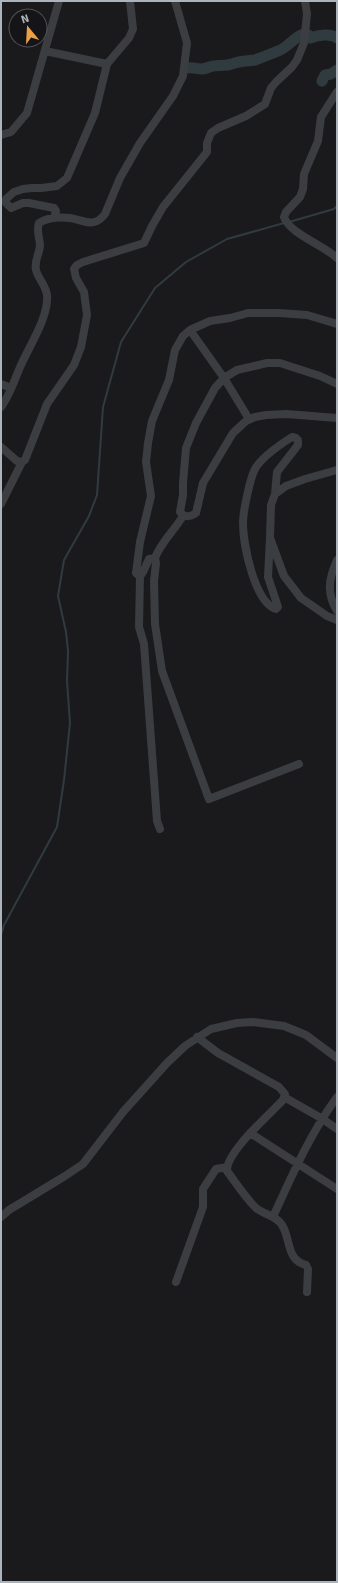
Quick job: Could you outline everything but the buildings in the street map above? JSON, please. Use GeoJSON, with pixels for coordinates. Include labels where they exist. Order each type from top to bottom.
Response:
{"type":"FeatureCollection","features":[{"type":"Feature","properties":{"kind":"street"},"geometry":{"type":"LineString","coordinates":[[1,135],[11,132],[27,113],[59,1]]}},
{"type":"Feature","properties":{"kind":"street"},"geometry":{"type":"LineString","coordinates":[[54,218],[56,211],[54,208],[23,203],[11,208],[6,203],[6,200],[10,195],[23,189],[57,186],[66,178],[95,113],[108,64],[129,38],[133,29],[130,1]]}},
{"type":"Feature","properties":{"kind":"street"},"geometry":{"type":"LineString","coordinates":[[1,407],[38,328],[46,302],[45,287],[38,277],[36,270],[36,261],[40,245],[39,223],[44,220],[54,218],[70,218],[93,222],[102,218],[107,210],[120,178],[136,150],[175,92],[184,71],[188,48],[185,32],[175,1]]}},
{"type":"Feature","properties":{"kind":"street"},"geometry":{"type":"LineString","coordinates":[[1,504],[22,462],[25,460],[47,404],[74,365],[81,347],[87,315],[84,292],[76,278],[74,269],[77,265],[83,262],[144,243],[163,207],[207,152],[207,143],[211,132],[246,116],[265,104],[271,88],[292,67],[297,60],[304,43],[307,14],[305,1]]}},
{"type":"Feature","properties":{"kind":"street"},"geometry":{"type":"LineString","coordinates":[[45,51],[108,64]]}},
{"type":"Feature","properties":{"kind":"street"},"geometry":{"type":"LineString","coordinates":[[337,92],[333,96],[321,117],[318,141],[304,174],[303,189],[300,197],[285,221],[299,234],[329,250],[337,258]]}},
{"type":"Feature","properties":{"kind":"street"},"geometry":{"type":"LineString","coordinates":[[140,576],[136,573],[140,542],[151,496],[146,462],[148,443],[152,421],[169,380],[175,350],[183,336],[190,330],[210,321],[248,313],[280,313],[307,316],[337,324]]}},
{"type":"Feature","properties":{"kind":"street"},"geometry":{"type":"LineString","coordinates":[[190,330],[224,378],[250,419]]}},
{"type":"Feature","properties":{"kind":"street"},"geometry":{"type":"LineString","coordinates":[[183,516],[180,512],[180,508],[183,495],[186,448],[196,423],[215,388],[224,378],[237,370],[267,363],[280,363],[320,376],[337,384]]}},
{"type":"Feature","properties":{"kind":"street"},"geometry":{"type":"LineString","coordinates":[[1,384],[11,388]]}},
{"type":"Feature","properties":{"kind":"street"},"geometry":{"type":"LineString","coordinates":[[183,516],[192,516],[196,513],[203,483],[233,433],[250,419],[255,416],[286,414],[337,418]]}},
{"type":"Feature","properties":{"kind":"street"},"geometry":{"type":"LineString","coordinates":[[292,437],[296,438],[298,440],[298,445],[277,472],[275,494],[271,505],[268,577],[278,607],[276,609],[269,605],[256,584],[246,551],[243,521],[252,475],[256,467],[284,442],[292,437]]}},
{"type":"Feature","properties":{"kind":"street"},"geometry":{"type":"LineString","coordinates":[[1,447],[17,461],[22,462]]}},
{"type":"Feature","properties":{"kind":"street"},"geometry":{"type":"LineString","coordinates":[[275,494],[286,486],[337,470]]}},
{"type":"Feature","properties":{"kind":"street"},"geometry":{"type":"LineString","coordinates":[[160,829],[157,821],[144,644],[139,627],[140,576],[150,559],[154,558],[158,549],[177,526],[183,516]]}},
{"type":"Feature","properties":{"kind":"street"},"geometry":{"type":"LineString","coordinates":[[270,538],[284,576],[300,598],[327,616],[337,620]]}},
{"type":"Feature","properties":{"kind":"street"},"geometry":{"type":"LineString","coordinates":[[154,558],[156,564],[154,581],[155,624],[162,671],[209,798],[299,764]]}},
{"type":"Feature","properties":{"kind":"street"},"geometry":{"type":"LineString","coordinates":[[337,560],[330,576],[329,590],[333,605],[337,611]]}},
{"type":"Feature","properties":{"kind":"street"},"geometry":{"type":"LineString","coordinates":[[1,1217],[9,1210],[83,1164],[123,1112],[143,1090],[185,1046],[211,1029],[237,1023],[253,1022],[284,1026],[306,1035],[337,1058]]}},
{"type":"Feature","properties":{"kind":"street"},"geometry":{"type":"LineString","coordinates":[[198,1038],[218,1053],[279,1087],[285,1094],[283,1100],[250,1134],[232,1156],[227,1167],[227,1171],[258,1210],[273,1217],[281,1223],[294,1259],[306,1266],[308,1269],[307,1292]]}},
{"type":"Feature","properties":{"kind":"street"},"geometry":{"type":"LineString","coordinates":[[284,1097],[337,1129]]}},
{"type":"Feature","properties":{"kind":"street"},"geometry":{"type":"LineString","coordinates":[[273,1217],[296,1164],[321,1118],[337,1097]]}},
{"type":"Feature","properties":{"kind":"street"},"geometry":{"type":"LineString","coordinates":[[250,1134],[337,1189]]}},
{"type":"Feature","properties":{"kind":"street"},"geometry":{"type":"LineString","coordinates":[[176,1282],[203,1207],[204,1186],[216,1169],[227,1167]]}},
{"type":"Feature","properties":{"kind":"waterway"},"geometry":{"type":"LineString","coordinates":[[187,68],[204,69],[212,66],[228,65],[255,60],[282,49],[304,34],[311,38],[324,35],[331,35],[337,38]]}},
{"type":"Feature","properties":{"kind":"waterway"},"geometry":{"type":"LineString","coordinates":[[322,81],[325,75],[331,74],[337,70]]}},
{"type":"Feature","properties":{"kind":"waterway"},"geometry":{"type":"LineString","coordinates":[[289,222],[334,209],[337,206]]}},
{"type":"Feature","properties":{"kind":"waterway"},"geometry":{"type":"LineString","coordinates":[[1,935],[4,925],[57,827],[70,723],[67,681],[68,651],[66,632],[58,596],[64,560],[89,516],[97,495],[103,407],[121,342],[155,288],[186,262],[227,239],[284,223]]}}]}
